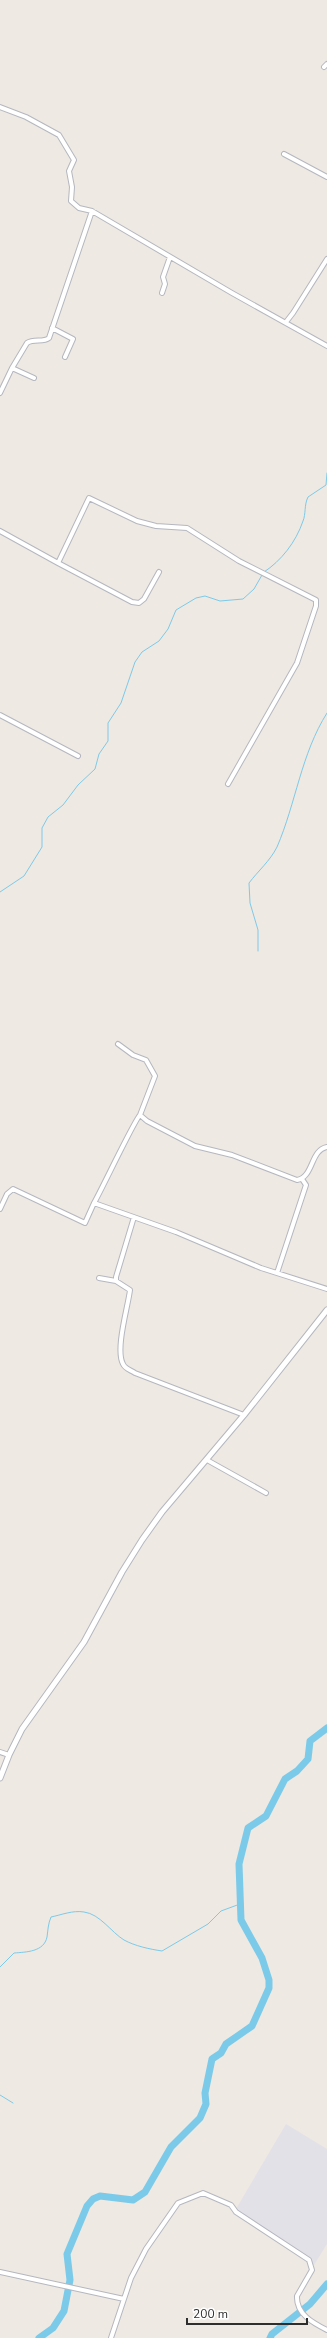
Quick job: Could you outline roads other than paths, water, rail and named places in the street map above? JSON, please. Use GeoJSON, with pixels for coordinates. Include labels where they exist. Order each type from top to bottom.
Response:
{"type":"FeatureCollection","features":[{"type":"Feature","properties":{"kind":"street"},"geometry":{"type":"LineString","coordinates":[[0,107],[26,117],[59,135],[74,160],[69,171],[72,187],[71,201],[79,208],[92,211],[327,346]]}},
{"type":"Feature","properties":{"kind":"street"},"geometry":{"type":"LineString","coordinates":[[284,154],[327,176]]}},
{"type":"Feature","properties":{"kind":"street"},"geometry":{"type":"LineString","coordinates":[[0,393],[12,368],[27,343],[31,340],[47,340],[92,211]]}},
{"type":"Feature","properties":{"kind":"street"},"geometry":{"type":"LineString","coordinates":[[162,293],[165,284],[163,277],[170,257]]}},
{"type":"Feature","properties":{"kind":"street"},"geometry":{"type":"LineString","coordinates":[[286,322],[293,314],[327,259]]}},
{"type":"Feature","properties":{"kind":"street"},"geometry":{"type":"LineString","coordinates":[[52,328],[73,338],[65,357]]}},
{"type":"Feature","properties":{"kind":"street"},"geometry":{"type":"LineString","coordinates":[[12,368],[34,378]]}},
{"type":"Feature","properties":{"kind":"street"},"geometry":{"type":"LineString","coordinates":[[58,563],[89,498],[138,521],[156,526],[187,528],[259,572],[316,600],[317,603],[297,663],[228,784]]}},
{"type":"Feature","properties":{"kind":"street"},"geometry":{"type":"LineString","coordinates":[[0,531],[132,602],[139,603],[144,599],[159,572]]}},
{"type":"Feature","properties":{"kind":"street"},"geometry":{"type":"LineString","coordinates":[[0,715],[78,756]]}},
{"type":"Feature","properties":{"kind":"street"},"geometry":{"type":"LineString","coordinates":[[0,1209],[7,1194],[13,1190],[85,1222],[127,1141],[134,1122],[140,1115],[145,1100],[155,1080],[155,1076],[146,1060],[140,1056],[133,1055],[118,1044]]}},
{"type":"Feature","properties":{"kind":"street"},"geometry":{"type":"LineString","coordinates":[[140,1115],[147,1121],[195,1146],[205,1150],[216,1150],[297,1180],[306,1176],[317,1152],[327,1148]]}},
{"type":"Feature","properties":{"kind":"street"},"geometry":{"type":"LineString","coordinates":[[277,1273],[306,1185],[302,1179]]}},
{"type":"Feature","properties":{"kind":"street"},"geometry":{"type":"LineString","coordinates":[[94,1203],[134,1217],[277,1273],[327,1288]]}},
{"type":"Feature","properties":{"kind":"street"},"geometry":{"type":"LineString","coordinates":[[116,1281],[134,1217]]}},
{"type":"Feature","properties":{"kind":"street"},"geometry":{"type":"LineString","coordinates":[[99,1278],[116,1281],[130,1290],[122,1330],[120,1356],[124,1366],[135,1373],[244,1415]]}},
{"type":"Feature","properties":{"kind":"street"},"geometry":{"type":"LineString","coordinates":[[0,1778],[9,1755],[35,1709],[84,1642],[122,1572],[142,1540],[162,1512],[244,1415],[327,1310]]}},
{"type":"Feature","properties":{"kind":"street"},"geometry":{"type":"LineString","coordinates":[[207,1460],[266,1493]]}},
{"type":"Feature","properties":{"kind":"street"},"geometry":{"type":"LineString","coordinates":[[0,1752],[9,1755]]}},
{"type":"Feature","properties":{"kind":"street"},"geometry":{"type":"LineString","coordinates":[[111,2338],[124,2299],[140,2259],[174,2207],[183,2199],[203,2194],[231,2205],[236,2212],[309,2260],[312,2270],[297,2296],[298,2306],[305,2316],[327,2330]]}},
{"type":"Feature","properties":{"kind":"street"},"geometry":{"type":"LineString","coordinates":[[0,2272],[124,2299]]}},
{"type":"Feature","properties":{"kind":"waterway"},"geometry":{"type":"LineString","coordinates":[[264,572],[282,557],[292,543],[303,521],[308,497],[326,485],[327,473]]}},
{"type":"Feature","properties":{"kind":"waterway"},"geometry":{"type":"LineString","coordinates":[[0,892],[24,876],[42,847],[42,828],[48,817],[63,805],[78,785],[95,769],[99,754],[108,741],[108,723],[121,703],[135,662],[142,652],[159,641],[168,629],[176,610],[196,598],[205,596],[220,601],[243,599],[254,589],[262,575]]}},
{"type":"Feature","properties":{"kind":"waterway"},"geometry":{"type":"LineString","coordinates":[[258,951],[258,930],[250,903],[249,883],[277,847],[284,830],[311,745],[327,713]]}},
{"type":"Feature","properties":{"kind":"waterway"},"geometry":{"type":"LineString","coordinates":[[39,2338],[53,2328],[64,2311],[70,2280],[67,2254],[87,2206],[93,2199],[100,2196],[133,2200],[145,2192],[171,2147],[200,2118],[206,2104],[205,2093],[212,2059],[221,2053],[226,2044],[252,2026],[269,1988],[269,1980],[262,1958],[241,1920],[239,1864],[248,1828],[266,1816],[285,1779],[297,1771],[308,1759],[310,1741],[327,1728]]}},
{"type":"Feature","properties":{"kind":"waterway"},"geometry":{"type":"LineString","coordinates":[[0,1967],[14,1953],[34,1950],[42,1946],[47,1937],[51,1917],[76,1912],[90,1913],[124,1940],[142,1947],[162,1951],[208,1924],[221,1911],[240,1904]]}},
{"type":"Feature","properties":{"kind":"waterway"},"geometry":{"type":"LineString","coordinates":[[0,2095],[13,2103]]}},
{"type":"Feature","properties":{"kind":"waterway"},"geometry":{"type":"LineString","coordinates":[[270,2338],[272,2334],[310,2304],[327,2284]]}}]}
